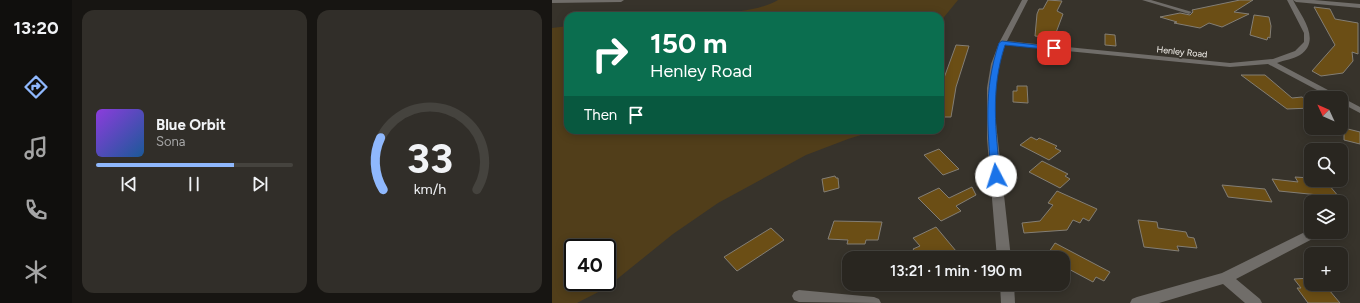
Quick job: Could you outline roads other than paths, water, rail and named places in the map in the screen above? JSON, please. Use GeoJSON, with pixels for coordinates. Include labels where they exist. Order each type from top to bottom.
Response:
{"type":"FeatureCollection","features":[{"type":"Feature","properties":{"kind":"street"},"geometry":{"type":"LineString","coordinates":[[552,1],[621,0]]}},
{"type":"Feature","properties":{"kind":"street"},"geometry":{"type":"LineString","coordinates":[[1003,251],[990,107],[995,65],[1002,43],[1025,0]]}},
{"type":"Feature","properties":{"kind":"street"},"geometry":{"type":"LineString","coordinates":[[1145,0],[1189,12]]}},
{"type":"Feature","properties":{"kind":"street","name":"Henley Road"},"geometry":{"type":"LineString","coordinates":[[1002,43],[1210,64],[1248,65],[1270,62],[1298,53],[1307,42],[1307,34],[1290,0]]}},
{"type":"Feature","properties":{"kind":"street"},"geometry":{"type":"LineString","coordinates":[[1296,0],[1360,6]]}},
{"type":"Feature","properties":{"kind":"street"},"geometry":{"type":"LineString","coordinates":[[1270,62],[1325,91]]}},
{"type":"Feature","properties":{"kind":"street"},"geometry":{"type":"LineString","coordinates":[[1348,104],[1360,110]]}},
{"type":"Feature","properties":{"kind":"street"},"geometry":{"type":"LineString","coordinates":[[1137,303],[1225,278],[1304,238]]}},
{"type":"Feature","properties":{"kind":"street"},"geometry":{"type":"LineString","coordinates":[[1225,278],[1255,303]]}},
{"type":"Feature","properties":{"kind":"street"},"geometry":{"type":"LineString","coordinates":[[1007,291],[1008,303]]}},
{"type":"Feature","properties":{"kind":"street"},"geometry":{"type":"LineString","coordinates":[[799,296],[874,303]]}}]}
